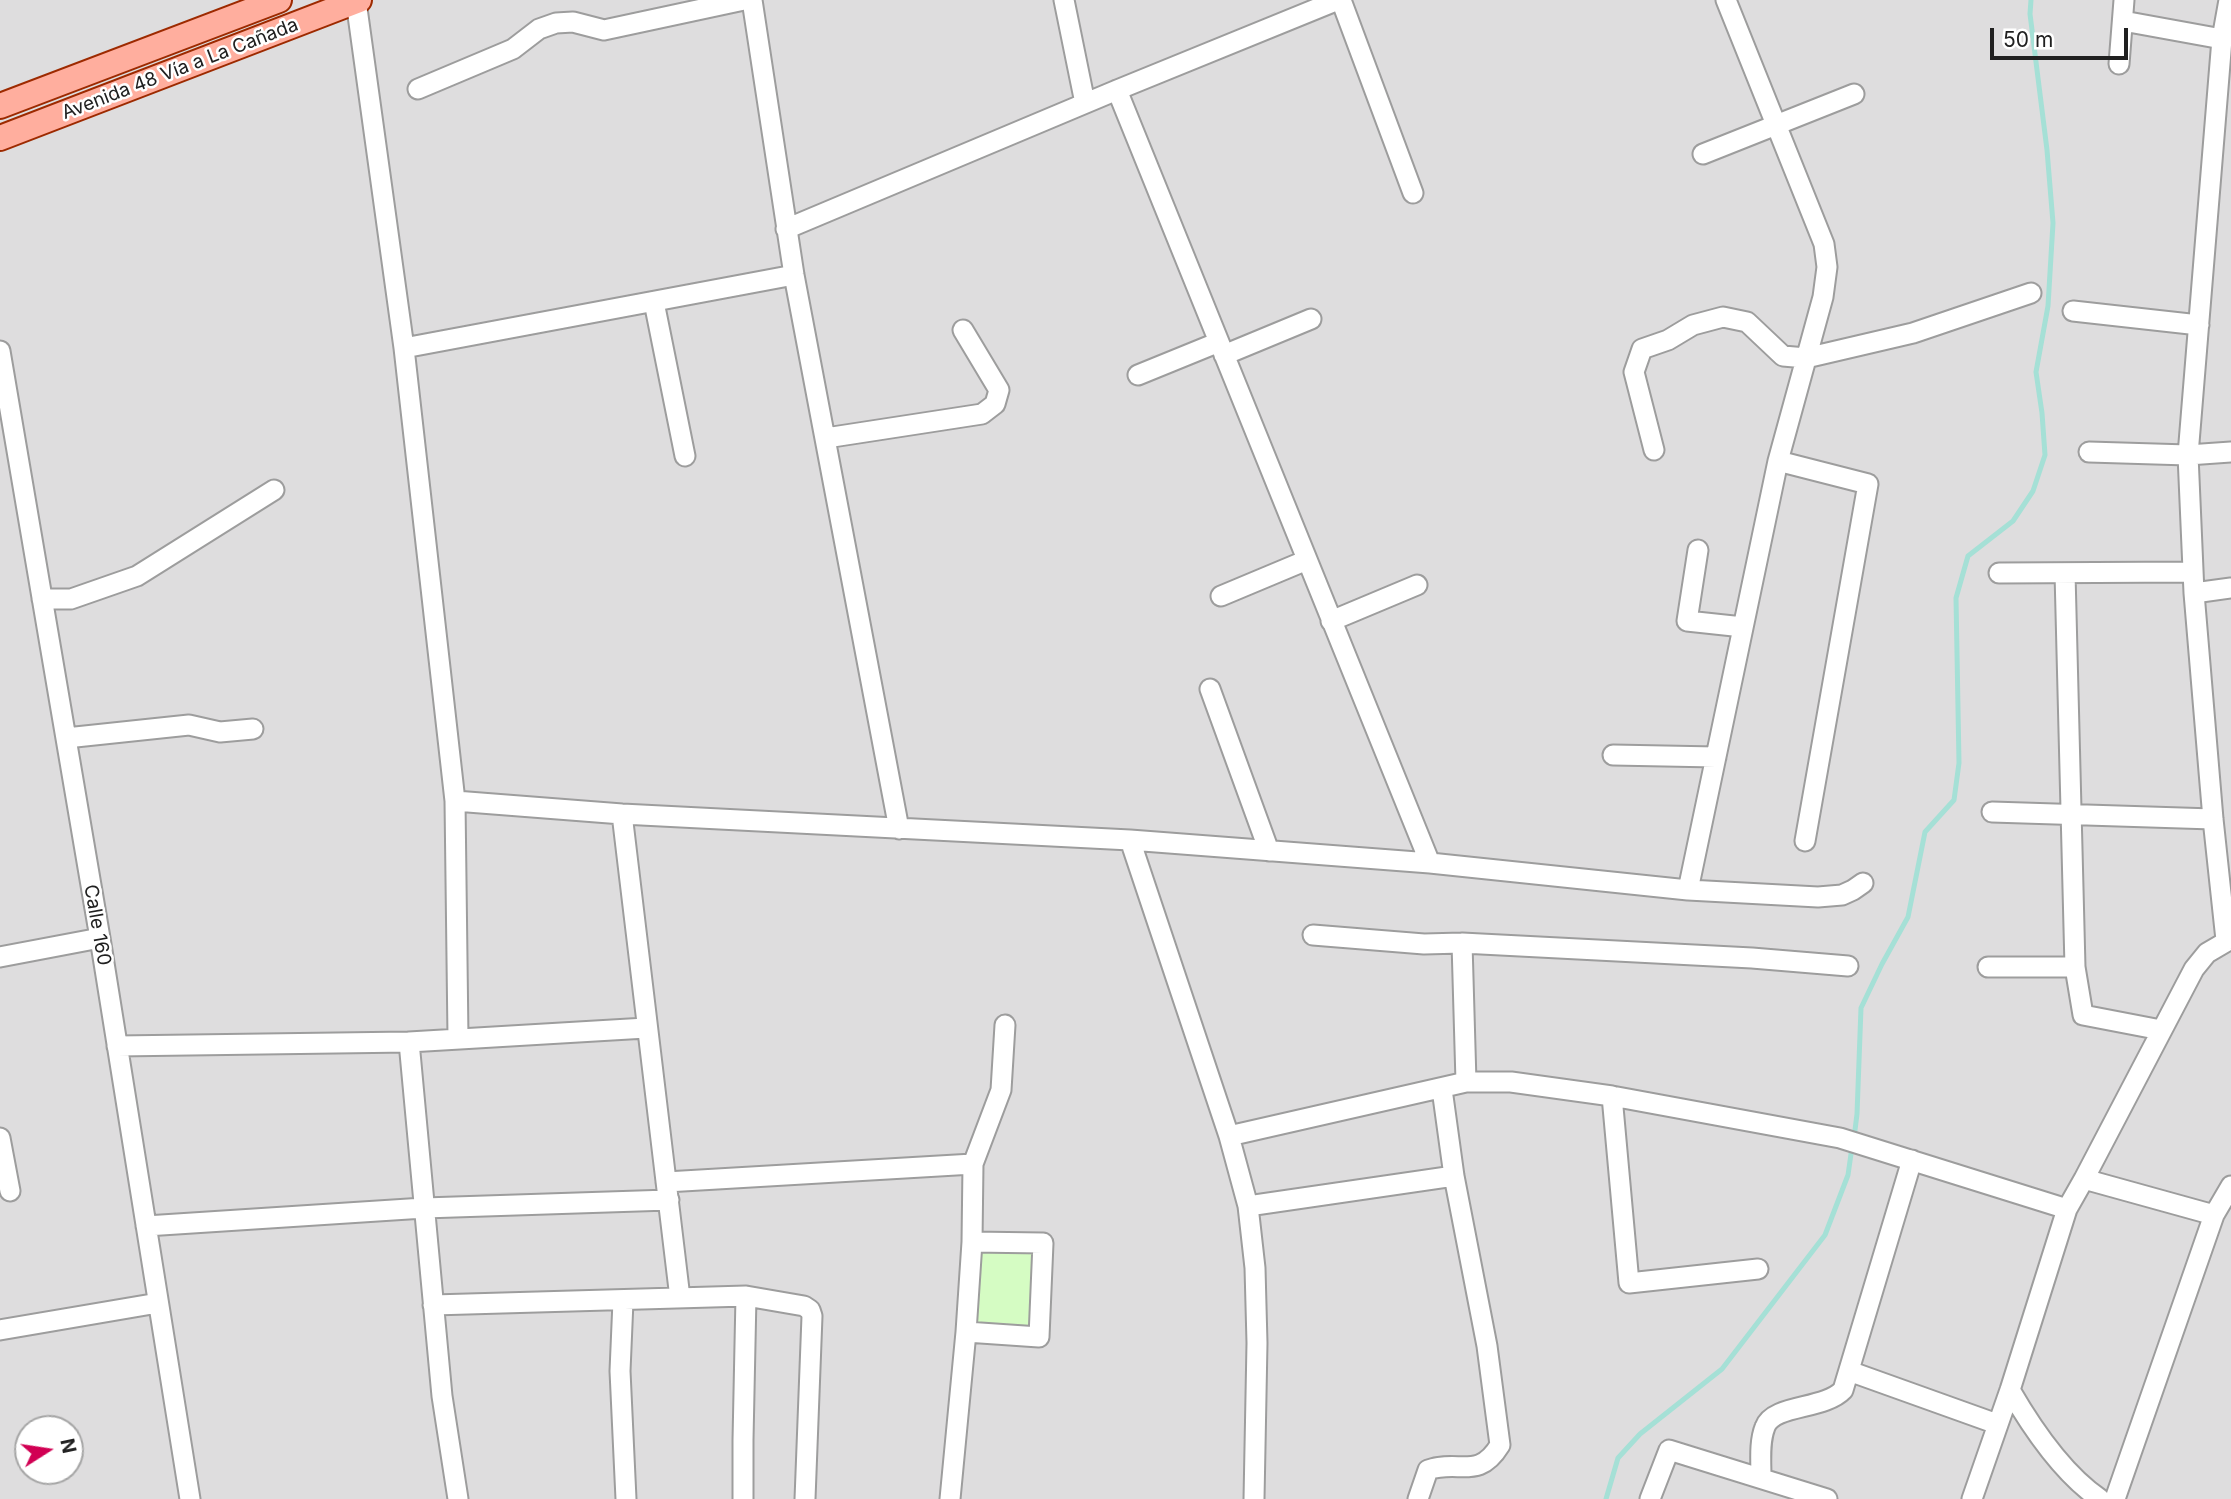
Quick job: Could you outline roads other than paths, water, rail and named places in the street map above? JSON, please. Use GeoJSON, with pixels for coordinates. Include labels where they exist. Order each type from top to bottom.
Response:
{"type":"FeatureCollection","features":[{"type":"Feature","properties":{"kind":"main road","name":"Avenida 48 Vía a La Cañada"},"geometry":{"type":"LineString","coordinates":[[0,106],[279,0]]}},
{"type":"Feature","properties":{"kind":"main road","name":"Avenida 48 Vía a La Cañada"},"geometry":{"type":"LineString","coordinates":[[0,138],[358,1]]}},
{"type":"Feature","properties":{"kind":"street"},"geometry":{"type":"LineString","coordinates":[[418,89],[513,49],[538,29],[556,23],[573,22],[604,30],[744,0]]}},
{"type":"Feature","properties":{"kind":"street"},"geometry":{"type":"LineString","coordinates":[[752,0],[794,275],[899,829]]}},
{"type":"Feature","properties":{"kind":"street"},"geometry":{"type":"LineString","coordinates":[[1064,0],[1085,103]]}},
{"type":"Feature","properties":{"kind":"street"},"geometry":{"type":"LineString","coordinates":[[786,229],[1339,0],[1413,193]]}},
{"type":"Feature","properties":{"kind":"street"},"geometry":{"type":"LineString","coordinates":[[1688,890],[1778,461],[1823,297],[1826,267],[1824,244],[1726,0]]}},
{"type":"Feature","properties":{"kind":"street"},"geometry":{"type":"LineString","coordinates":[[2119,64],[2124,0]]}},
{"type":"Feature","properties":{"kind":"street"},"geometry":{"type":"LineString","coordinates":[[1972,1499],[2010,1390],[2067,1209],[2194,969],[2207,953],[2229,939],[2213,819],[2194,593],[2188,454],[2222,38],[2229,0]]}},
{"type":"Feature","properties":{"kind":"street"},"geometry":{"type":"LineString","coordinates":[[358,1],[404,348],[456,801],[458,1038]]}},
{"type":"Feature","properties":{"kind":"street"},"geometry":{"type":"LineString","coordinates":[[2123,21],[2222,38]]}},
{"type":"Feature","properties":{"kind":"street"},"geometry":{"type":"LineString","coordinates":[[1117,90],[1430,863]]}},
{"type":"Feature","properties":{"kind":"street"},"geometry":{"type":"LineString","coordinates":[[1703,154],[1854,94]]}},
{"type":"Feature","properties":{"kind":"street"},"geometry":{"type":"LineString","coordinates":[[404,348],[794,275]]}},
{"type":"Feature","properties":{"kind":"street"},"geometry":{"type":"LineString","coordinates":[[1654,450],[1634,372],[1642,349],[1668,340],[1693,325],[1723,317],[1747,322],[1783,356],[1806,358],[1913,333],[2031,293]]}},
{"type":"Feature","properties":{"kind":"street"},"geometry":{"type":"LineString","coordinates":[[654,302],[685,456]]}},
{"type":"Feature","properties":{"kind":"street"},"geometry":{"type":"LineString","coordinates":[[2073,311],[2199,325]]}},
{"type":"Feature","properties":{"kind":"street"},"geometry":{"type":"LineString","coordinates":[[1138,375],[1311,319]]}},
{"type":"Feature","properties":{"kind":"street"},"geometry":{"type":"LineString","coordinates":[[826,438],[982,414],[995,404],[999,390],[963,330]]}},
{"type":"Feature","properties":{"kind":"street","name":"Calle 160"},"geometry":{"type":"LineString","coordinates":[[0,351],[100,938],[190,1499]]}},
{"type":"Feature","properties":{"kind":"street"},"geometry":{"type":"LineString","coordinates":[[2089,452],[2231,452]]}},
{"type":"Feature","properties":{"kind":"street"},"geometry":{"type":"LineString","coordinates":[[1778,461],[1868,484],[1805,841]]}},
{"type":"Feature","properties":{"kind":"street"},"geometry":{"type":"LineString","coordinates":[[42,599],[71,599],[136,576],[274,490]]}},
{"type":"Feature","properties":{"kind":"street"},"geometry":{"type":"LineString","coordinates":[[1698,550],[1687,621],[1743,627]]}},
{"type":"Feature","properties":{"kind":"street"},"geometry":{"type":"LineString","coordinates":[[1221,596],[1307,560]]}},
{"type":"Feature","properties":{"kind":"street"},"geometry":{"type":"LineString","coordinates":[[1999,573],[2193,572]]}},
{"type":"Feature","properties":{"kind":"street"},"geometry":{"type":"LineString","coordinates":[[2065,573],[2075,967],[2083,1015],[2161,1030]]}},
{"type":"Feature","properties":{"kind":"street"},"geometry":{"type":"LineString","coordinates":[[1331,621],[1417,585]]}},
{"type":"Feature","properties":{"kind":"street"},"geometry":{"type":"LineString","coordinates":[[2194,593],[2231,588]]}},
{"type":"Feature","properties":{"kind":"street"},"geometry":{"type":"LineString","coordinates":[[1210,689],[1269,851]]}},
{"type":"Feature","properties":{"kind":"street"},"geometry":{"type":"LineString","coordinates":[[66,738],[189,725],[219,732],[253,729]]}},
{"type":"Feature","properties":{"kind":"street"},"geometry":{"type":"LineString","coordinates":[[1613,755],[1716,757]]}},
{"type":"Feature","properties":{"kind":"street"},"geometry":{"type":"LineString","coordinates":[[456,801],[622,814],[1130,840],[1430,863],[1688,890],[1818,897],[1842,895],[1863,883]]}},
{"type":"Feature","properties":{"kind":"street"},"geometry":{"type":"LineString","coordinates":[[1992,812],[2213,819]]}},
{"type":"Feature","properties":{"kind":"street"},"geometry":{"type":"LineString","coordinates":[[622,814],[680,1298]]}},
{"type":"Feature","properties":{"kind":"street"},"geometry":{"type":"LineString","coordinates":[[1130,840],[1229,1136],[1248,1206],[1255,1268],[1254,1499]]}},
{"type":"Feature","properties":{"kind":"street"},"geometry":{"type":"LineString","coordinates":[[1313,935],[1424,944],[1462,943],[1752,958],[1848,966]]}},
{"type":"Feature","properties":{"kind":"street"},"geometry":{"type":"LineString","coordinates":[[0,957],[100,938]]}},
{"type":"Feature","properties":{"kind":"street"},"geometry":{"type":"LineString","coordinates":[[1462,943],[1466,1082]]}},
{"type":"Feature","properties":{"kind":"street"},"geometry":{"type":"LineString","coordinates":[[1988,967],[2075,967]]}},
{"type":"Feature","properties":{"kind":"street"},"geometry":{"type":"LineString","coordinates":[[950,1499],[966,1332],[972,1242],[973,1164],[1000,1090],[1005,1025]]}},
{"type":"Feature","properties":{"kind":"street"},"geometry":{"type":"LineString","coordinates":[[117,1046],[410,1042],[646,1028]]}},
{"type":"Feature","properties":{"kind":"street"},"geometry":{"type":"LineString","coordinates":[[410,1042],[442,1396],[458,1499]]}},
{"type":"Feature","properties":{"kind":"street"},"geometry":{"type":"LineString","coordinates":[[1229,1136],[1466,1082],[1511,1082],[1612,1097],[1840,1138],[2067,1209]]}},
{"type":"Feature","properties":{"kind":"street"},"geometry":{"type":"LineString","coordinates":[[1418,1499],[1428,1471],[1440,1466],[1466,1468],[1484,1464],[1500,1444],[1487,1346],[1454,1176],[1442,1089]]}},
{"type":"Feature","properties":{"kind":"street"},"geometry":{"type":"LineString","coordinates":[[1612,1097],[1629,1283],[1758,1269]]}},
{"type":"Feature","properties":{"kind":"street"},"geometry":{"type":"LineString","coordinates":[[0,1143],[10,1191]]}},
{"type":"Feature","properties":{"kind":"street"},"geometry":{"type":"LineString","coordinates":[[1761,1477],[1765,1424],[1776,1413],[1828,1401],[1843,1390],[1912,1160]]}},
{"type":"Feature","properties":{"kind":"street"},"geometry":{"type":"LineString","coordinates":[[146,1226],[668,1191],[973,1164]]}},
{"type":"Feature","properties":{"kind":"street"},"geometry":{"type":"LineString","coordinates":[[1248,1206],[1454,1176]]}},
{"type":"Feature","properties":{"kind":"street"},"geometry":{"type":"LineString","coordinates":[[2084,1179],[2214,1215]]}},
{"type":"Feature","properties":{"kind":"street"},"geometry":{"type":"LineString","coordinates":[[2010,1390],[2046,1445],[2086,1490],[2115,1498],[2214,1215],[2231,1186]]}},
{"type":"Feature","properties":{"kind":"street"},"geometry":{"type":"LineString","coordinates":[[966,1332],[1039,1337],[1043,1243],[972,1242]]}},
{"type":"Feature","properties":{"kind":"street"},"geometry":{"type":"LineString","coordinates":[[433,1305],[746,1296],[804,1306],[812,1316],[805,1499]]}},
{"type":"Feature","properties":{"kind":"street"},"geometry":{"type":"LineString","coordinates":[[743,1499],[746,1296]]}},
{"type":"Feature","properties":{"kind":"street"},"geometry":{"type":"LineString","coordinates":[[623,1300],[620,1371],[626,1499]]}},
{"type":"Feature","properties":{"kind":"street"},"geometry":{"type":"LineString","coordinates":[[0,1330],[158,1303]]}},
{"type":"Feature","properties":{"kind":"street"},"geometry":{"type":"LineString","coordinates":[[1849,1371],[1997,1424]]}},
{"type":"Feature","properties":{"kind":"street"},"geometry":{"type":"LineString","coordinates":[[1650,1499],[1669,1450],[1827,1499]]}},
{"type":"Feature","properties":{"kind":"waterway"},"geometry":{"type":"LineString","coordinates":[[1854,1138],[1861,1008],[1908,917],[1925,832],[1954,800],[1959,763],[1956,598],[1968,556],[2013,521],[2033,491],[2045,455],[2036,372],[2048,306],[2053,223],[2030,14],[2031,0]]}},
{"type":"Feature","properties":{"kind":"waterway"},"geometry":{"type":"LineString","coordinates":[[1606,1499],[1618,1458],[1640,1434],[1722,1369],[1825,1235],[1848,1175],[1852,1147]]}}]}
